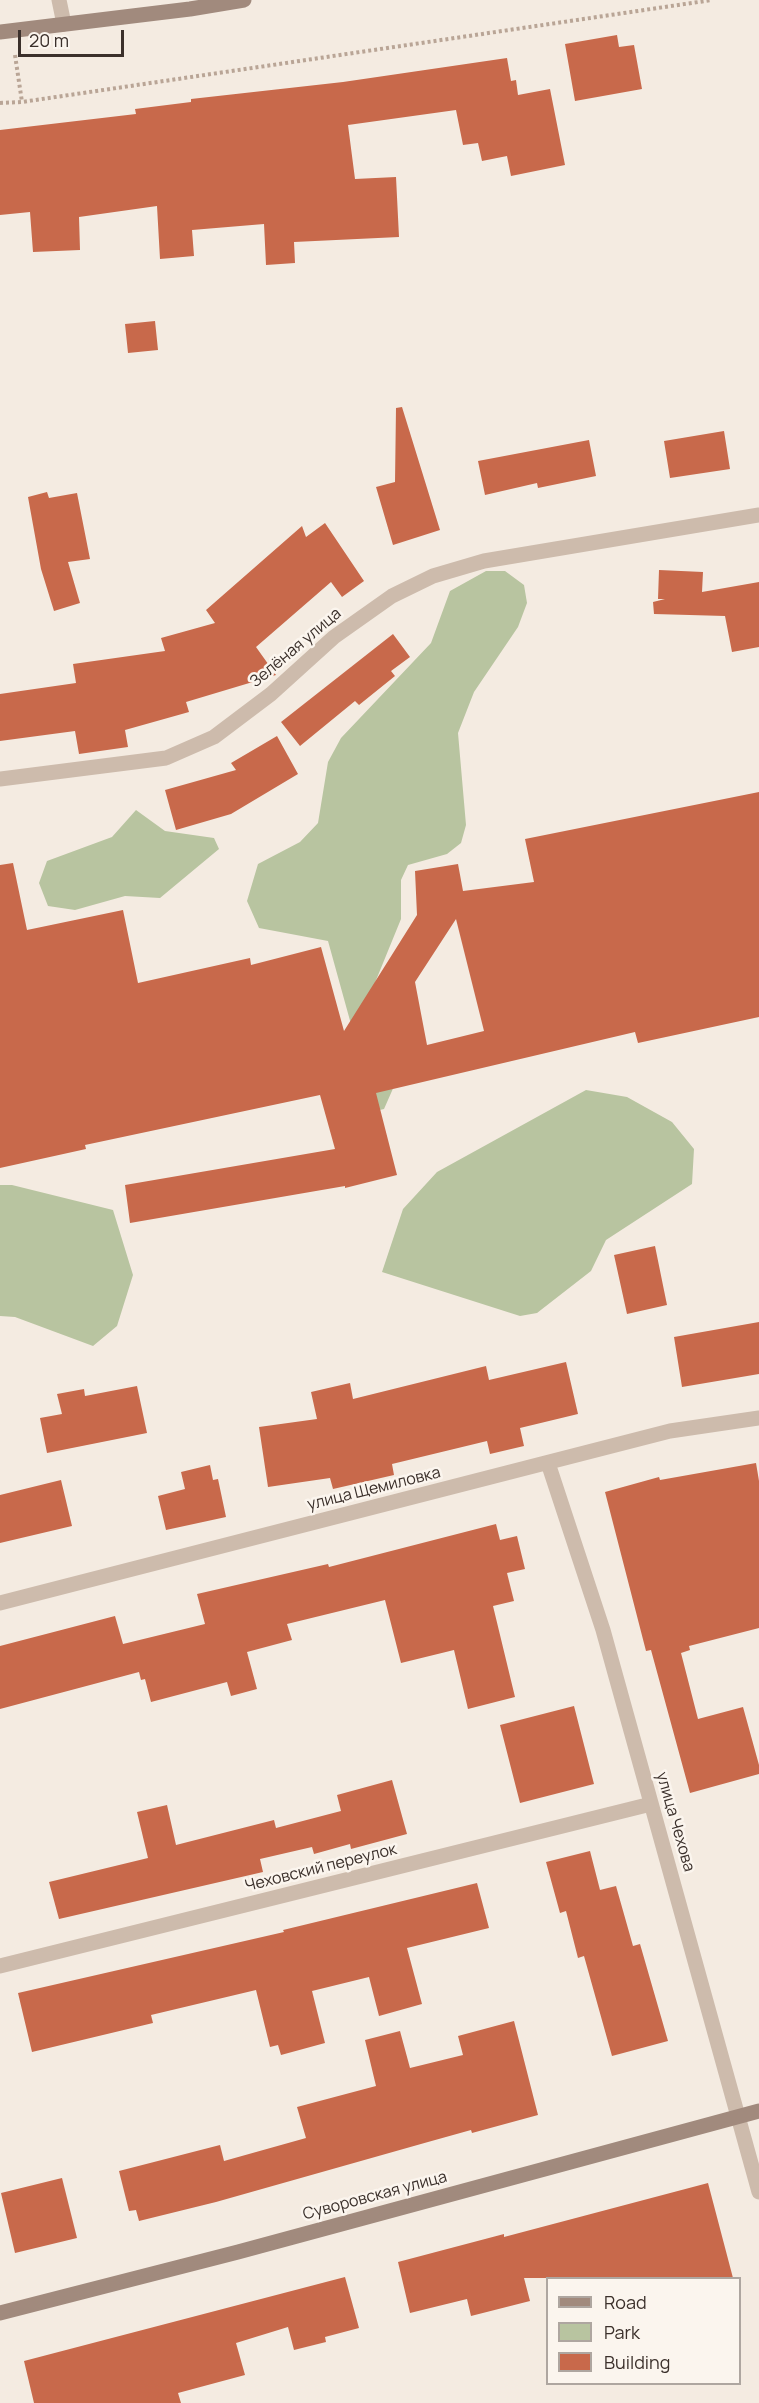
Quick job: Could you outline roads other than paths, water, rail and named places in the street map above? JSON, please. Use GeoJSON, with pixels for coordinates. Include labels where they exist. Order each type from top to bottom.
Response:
{"type":"FeatureCollection","features":[{"type":"Feature","properties":{"kind":"street"},"geometry":{"type":"LineString","coordinates":[[59,0],[64,24]]}},
{"type":"Feature","properties":{"kind":"street"},"geometry":{"type":"LineString","coordinates":[[0,32],[190,9],[244,0]]}},
{"type":"Feature","properties":{"kind":"street","name":"Зелёная улица"},"geometry":{"type":"LineString","coordinates":[[0,779],[166,758],[214,737],[271,694],[334,637],[392,596],[433,576],[484,561],[759,515]]}},
{"type":"Feature","properties":{"kind":"street","name":"улица Щемиловка"},"geometry":{"type":"LineString","coordinates":[[0,1603],[670,1431],[759,1418]]}},
{"type":"Feature","properties":{"kind":"street","name":"улица Чехова"},"geometry":{"type":"LineString","coordinates":[[548,1463],[603,1630],[740,2116],[759,2192]]}},
{"type":"Feature","properties":{"kind":"street","name":"Чеховский переулок"},"geometry":{"type":"LineString","coordinates":[[0,1966],[651,1804]]}},
{"type":"Feature","properties":{"kind":"street","name":"Суворовская улица"},"geometry":{"type":"LineString","coordinates":[[0,2313],[238,2252],[759,2111]]}}]}
